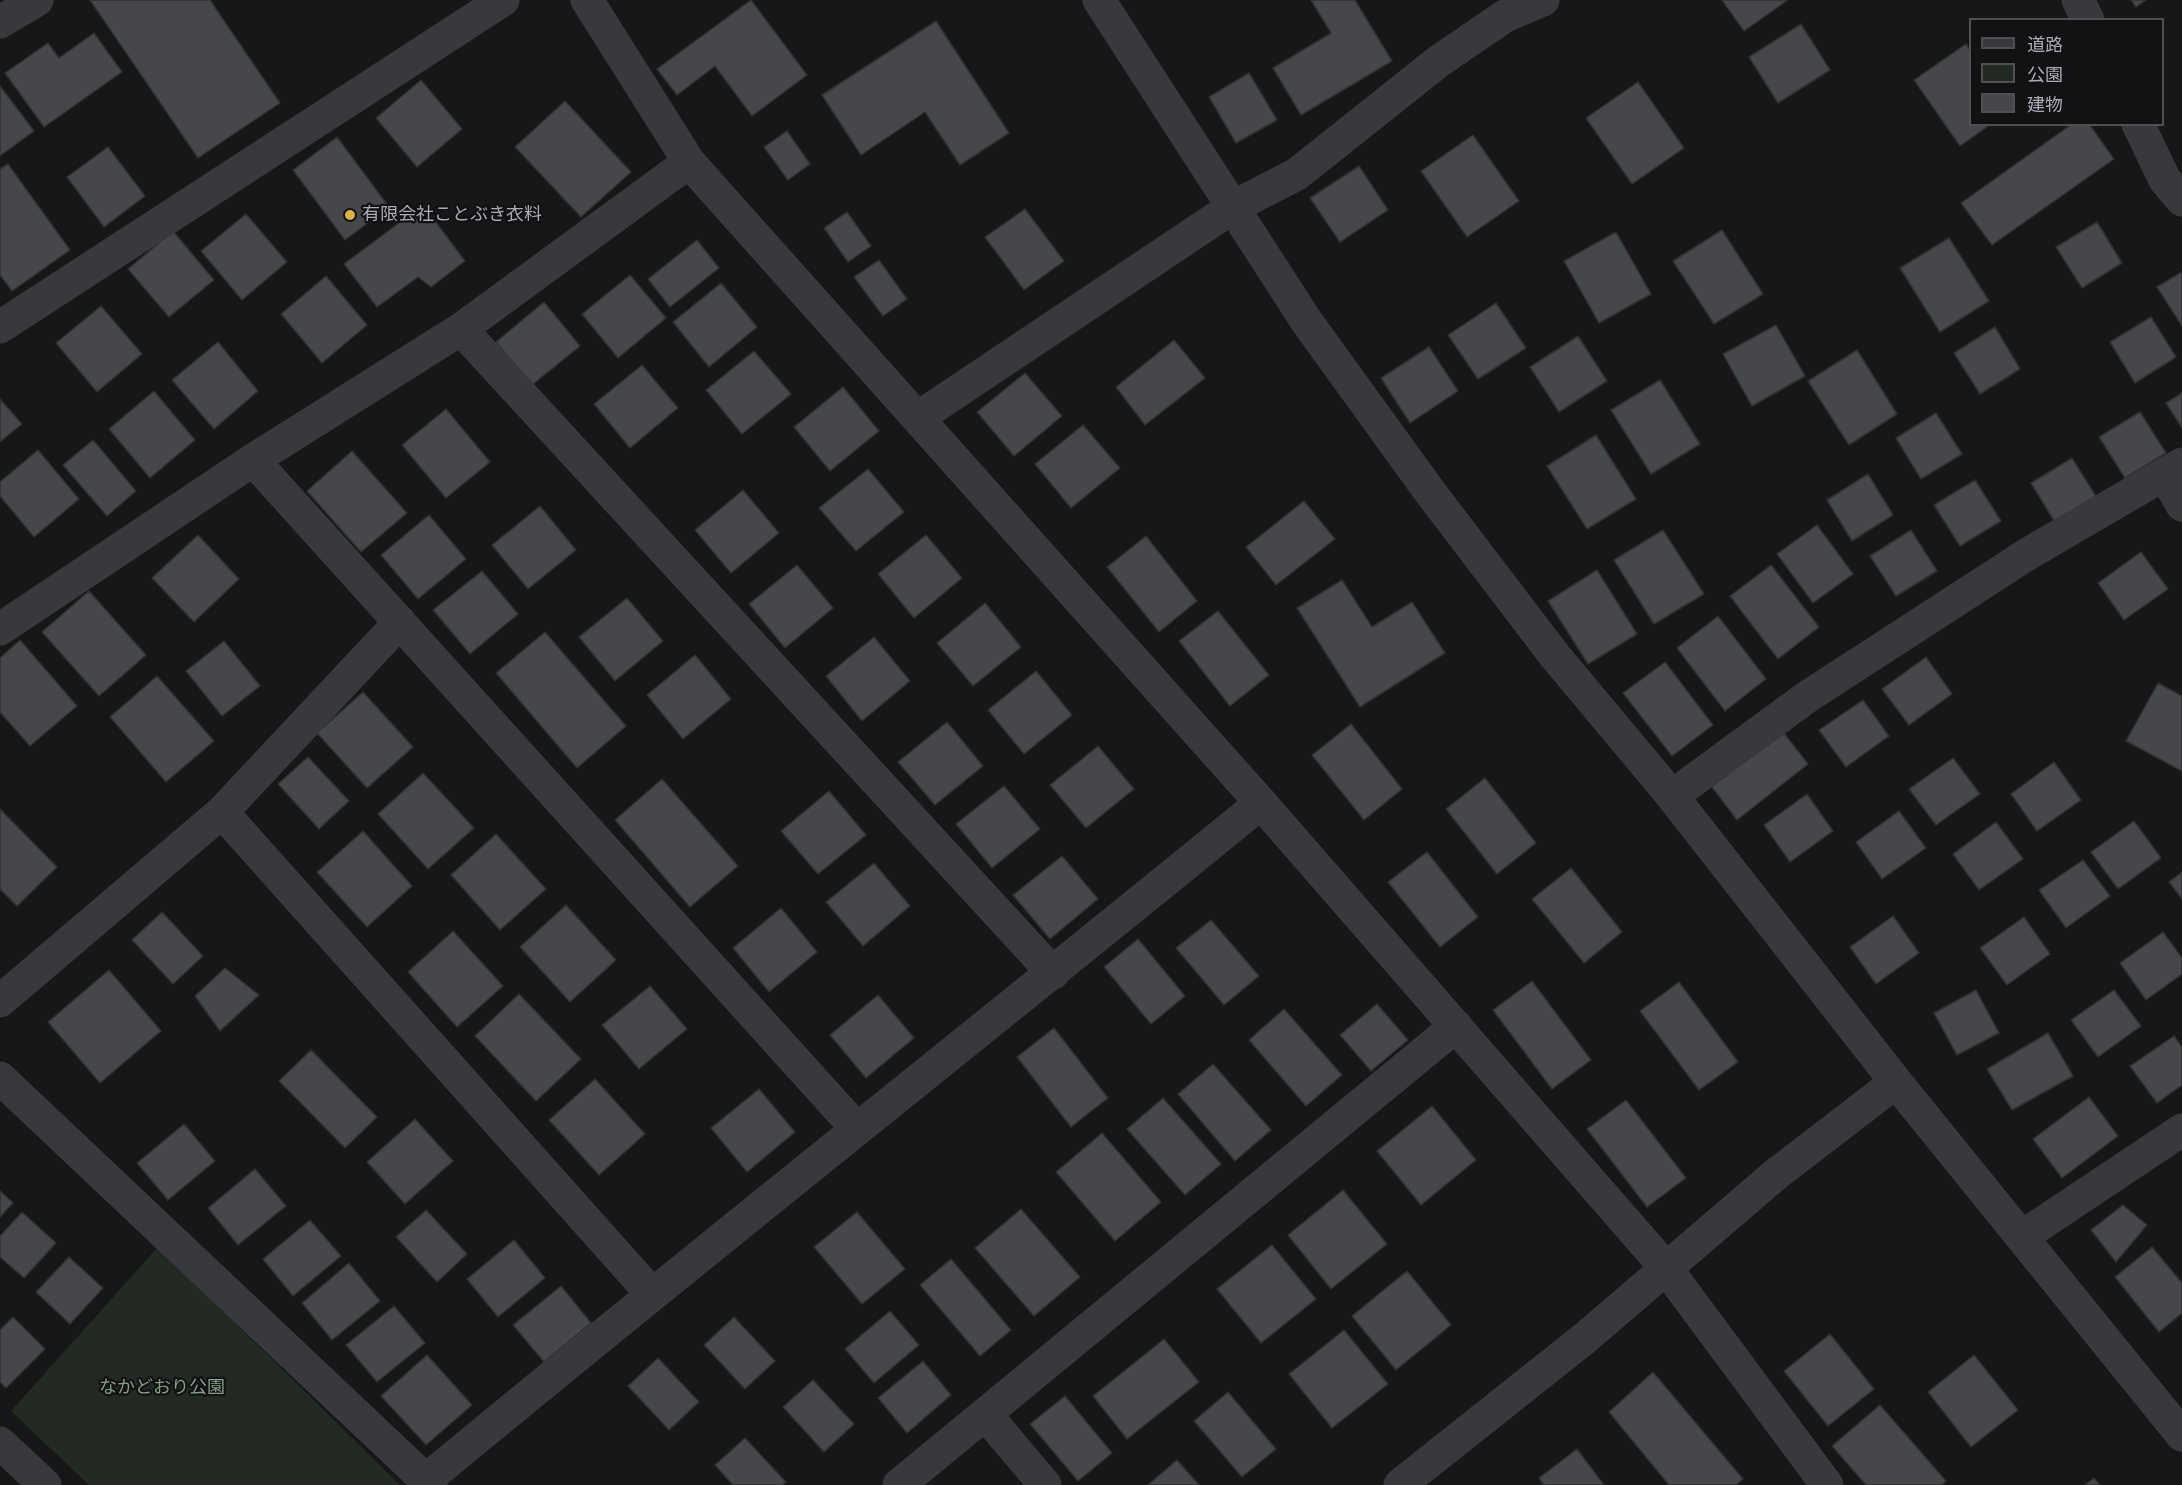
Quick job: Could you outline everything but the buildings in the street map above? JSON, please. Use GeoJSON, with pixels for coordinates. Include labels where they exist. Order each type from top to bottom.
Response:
{"type":"FeatureCollection","features":[{"type":"Feature","properties":{"kind":"street"},"geometry":{"type":"LineString","coordinates":[[0,22],[37,0]]}},
{"type":"Feature","properties":{"kind":"street"},"geometry":{"type":"LineString","coordinates":[[0,327],[502,0]]}},
{"type":"Feature","properties":{"kind":"street"},"geometry":{"type":"LineString","coordinates":[[587,0],[689,162],[919,417],[1260,803],[1666,1268],[1827,1485]]}},
{"type":"Feature","properties":{"kind":"street"},"geometry":{"type":"LineString","coordinates":[[1099,0],[1307,322],[1430,492],[1555,656],[1672,796],[1896,1082],[2182,1435]]}},
{"type":"Feature","properties":{"kind":"street"},"geometry":{"type":"LineString","coordinates":[[919,417],[1233,207],[1297,174],[1439,61],[1505,16],[1544,0]]}},
{"type":"Feature","properties":{"kind":"street"},"geometry":{"type":"LineString","coordinates":[[2078,0],[2087,18]]}},
{"type":"Feature","properties":{"kind":"street"},"geometry":{"type":"LineString","coordinates":[[2139,126],[2165,180],[2182,200]]}},
{"type":"Feature","properties":{"kind":"street"},"geometry":{"type":"LineString","coordinates":[[0,629],[253,460],[461,329],[689,162]]}},
{"type":"Feature","properties":{"kind":"street"},"geometry":{"type":"LineString","coordinates":[[461,329],[1053,973]]}},
{"type":"Feature","properties":{"kind":"street"},"geometry":{"type":"LineString","coordinates":[[253,460],[857,1129]]}},
{"type":"Feature","properties":{"kind":"street"},"geometry":{"type":"LineString","coordinates":[[1672,796],[1806,697],[2026,555],[2173,470],[2182,505]]}},
{"type":"Feature","properties":{"kind":"street"},"geometry":{"type":"LineString","coordinates":[[0,1001],[222,812],[400,622]]}},
{"type":"Feature","properties":{"kind":"street"},"geometry":{"type":"LineString","coordinates":[[0,1078],[429,1483],[651,1293],[1053,973],[1260,803]]}},
{"type":"Feature","properties":{"kind":"street"},"geometry":{"type":"LineString","coordinates":[[222,812],[651,1293]]}},
{"type":"Feature","properties":{"kind":"street"},"geometry":{"type":"LineString","coordinates":[[898,1485],[986,1415],[1456,1026]]}},
{"type":"Feature","properties":{"kind":"street"},"geometry":{"type":"LineString","coordinates":[[1400,1485],[1585,1338],[1775,1175],[1896,1082]]}},
{"type":"Feature","properties":{"kind":"street"},"geometry":{"type":"LineString","coordinates":[[2023,1236],[2182,1130]]}},
{"type":"Feature","properties":{"kind":"street"},"geometry":{"type":"LineString","coordinates":[[986,1415],[1045,1485]]}},
{"type":"Feature","properties":{"kind":"street"},"geometry":{"type":"LineString","coordinates":[[0,1443],[45,1485]]}},
{"type":"Feature","properties":{"kind":"green space","name":"なかどおり公園"},"geometry":{"type":"Polygon","coordinates":[[[158,1247],[400,1485],[89,1485],[11,1411],[158,1247]]]}},
{"type":"Feature","properties":{"kind":"place","name":"有限会社ことぶき衣料"},"geometry":{"type":"Point","coordinates":[350,215]}}]}
